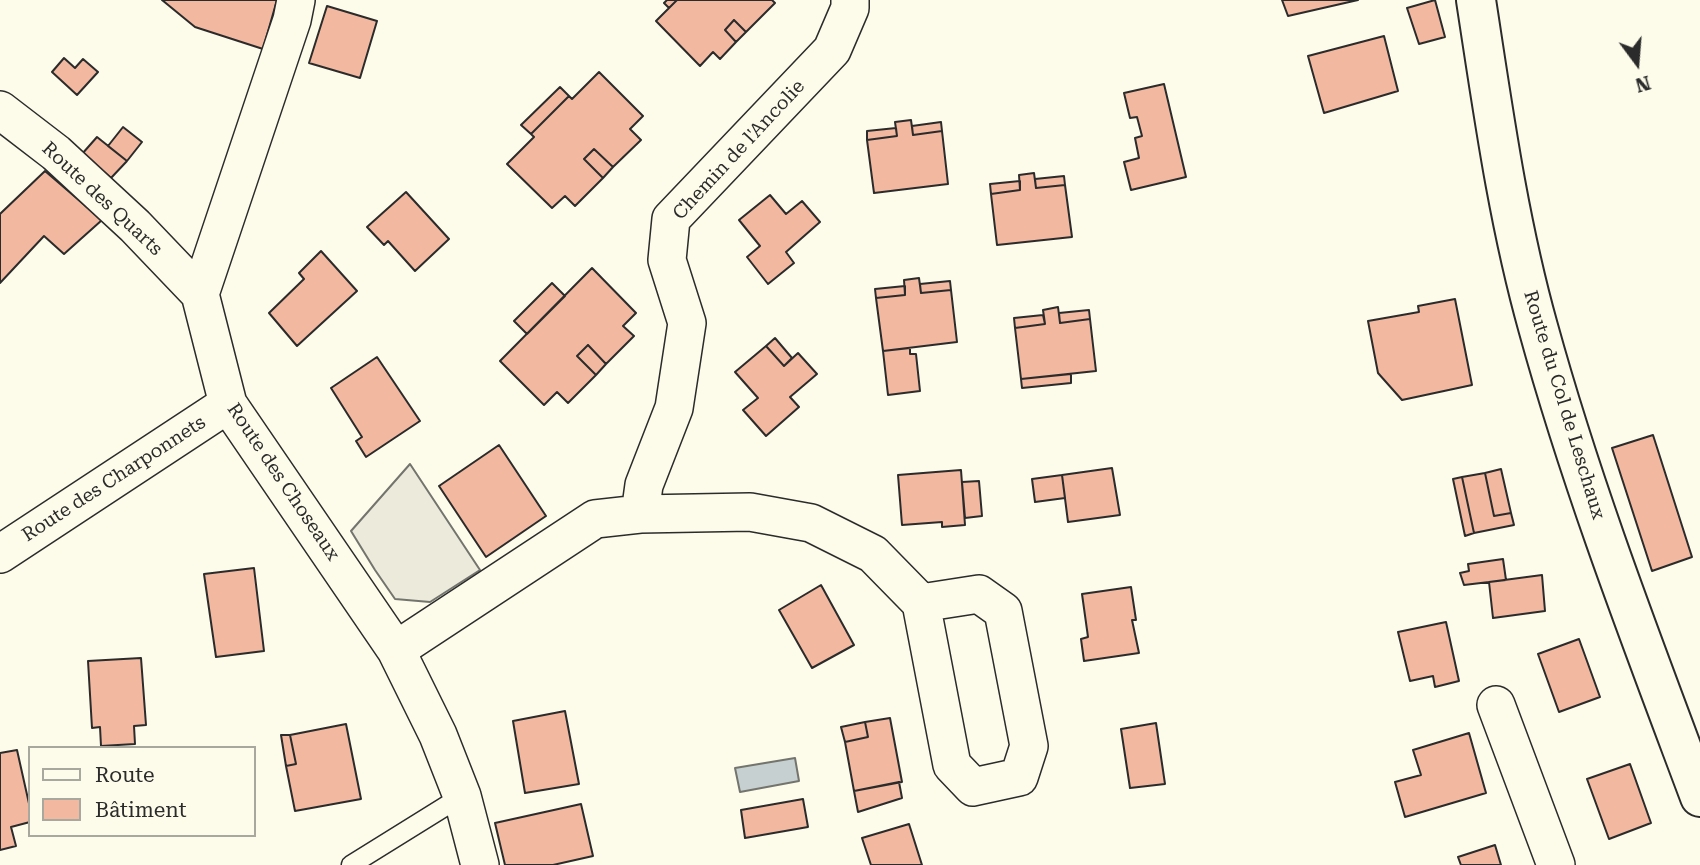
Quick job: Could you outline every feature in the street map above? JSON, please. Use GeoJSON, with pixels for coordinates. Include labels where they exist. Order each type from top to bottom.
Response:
{"type":"FeatureCollection","features":[{"type":"Feature","properties":{"kind":"main road","name":"Route du Col de Leschaux"},"geometry":{"type":"LineString","coordinates":[[1476,0],[1503,171],[1537,326],[1573,446],[1700,797]]}},
{"type":"Feature","properties":{"kind":"street"},"geometry":{"type":"LineString","coordinates":[[200,294],[292,20],[296,0]]}},
{"type":"Feature","properties":{"kind":"street","name":"Chemin de l'Ancolie"},"geometry":{"type":"LineString","coordinates":[[640,514],[644,485],[674,408],[687,323],[667,260],[671,219],[832,50],[850,8],[849,0]]}},
{"type":"Feature","properties":{"kind":"street","name":"Route des Quarts"},"geometry":{"type":"LineString","coordinates":[[0,110],[56,153],[135,226],[200,294]]}},
{"type":"Feature","properties":{"kind":"street","name":"Route des Choseaux"},"geometry":{"type":"LineString","coordinates":[[200,294],[228,404],[396,650],[438,735],[462,796],[480,865]]}},
{"type":"Feature","properties":{"kind":"street","name":"Route des Charponnets"},"geometry":{"type":"LineString","coordinates":[[0,554],[228,404]]}},
{"type":"Feature","properties":{"kind":"street"},"geometry":{"type":"LineString","coordinates":[[396,650],[595,519],[640,514],[750,513],[811,523],[873,554],[921,603],[952,765],[973,787],[1019,777],[1029,746],[1003,611],[979,594],[921,603]]}},
{"type":"Feature","properties":{"kind":"street"},"geometry":{"type":"LineString","coordinates":[[1496,705],[1556,865]]}},
{"type":"Feature","properties":{"kind":"lane"},"geometry":{"type":"LineString","coordinates":[[351,865],[462,796]]}},
{"type":"Feature","properties":{"kind":"shaded area"},"geometry":{"type":"Polygon","coordinates":[[[410,464],[480,570],[430,602],[395,599],[351,531],[410,464]]]}},
{"type":"Feature","properties":{"kind":"shaded area"},"geometry":{"type":"Polygon","coordinates":[[[795,758],[799,781],[740,792],[735,768],[795,758]]]}},
{"type":"Feature","properties":{"kind":"building"},"geometry":{"type":"Polygon","coordinates":[[[162,0],[277,0],[263,49],[195,27],[162,0]]]}},
{"type":"Feature","properties":{"kind":"building"},"geometry":{"type":"Polygon","coordinates":[[[667,0],[677,0],[669,8],[664,3],[667,0]]]}},
{"type":"Feature","properties":{"kind":"building"},"geometry":{"type":"Polygon","coordinates":[[[677,0],[772,0],[775,3],[746,32],[734,20],[725,30],[736,42],[720,59],[713,52],[700,66],[656,21],[677,0]]]}},
{"type":"Feature","properties":{"kind":"building"},"geometry":{"type":"Polygon","coordinates":[[[1282,0],[1358,0],[1288,16],[1282,0]]]}},
{"type":"Feature","properties":{"kind":"building"},"geometry":{"type":"Polygon","coordinates":[[[1435,0],[1445,37],[1419,44],[1407,8],[1435,0]]]}},
{"type":"Feature","properties":{"kind":"building"},"geometry":{"type":"Polygon","coordinates":[[[327,6],[377,21],[360,78],[309,63],[327,6]]]}},
{"type":"Feature","properties":{"kind":"building"},"geometry":{"type":"Polygon","coordinates":[[[734,20],[746,32],[736,42],[725,30],[734,20]]]}},
{"type":"Feature","properties":{"kind":"building"},"geometry":{"type":"Polygon","coordinates":[[[1384,36],[1398,91],[1324,113],[1308,56],[1384,36]]]}},
{"type":"Feature","properties":{"kind":"building"},"geometry":{"type":"Polygon","coordinates":[[[64,58],[75,68],[83,59],[98,72],[77,95],[52,72],[64,58]]]}},
{"type":"Feature","properties":{"kind":"building"},"geometry":{"type":"Polygon","coordinates":[[[599,72],[643,116],[630,129],[641,140],[613,167],[594,149],[584,159],[603,178],[575,206],[565,196],[552,208],[507,164],[534,137],[531,134],[569,96],[572,99],[599,72]]]}},
{"type":"Feature","properties":{"kind":"building"},"geometry":{"type":"Polygon","coordinates":[[[1164,84],[1186,177],[1131,190],[1124,162],[1139,158],[1135,138],[1142,136],[1137,117],[1130,118],[1124,93],[1164,84]]]}},
{"type":"Feature","properties":{"kind":"building"},"geometry":{"type":"Polygon","coordinates":[[[560,87],[569,96],[531,134],[521,125],[560,87]]]}},
{"type":"Feature","properties":{"kind":"building"},"geometry":{"type":"Polygon","coordinates":[[[911,120],[913,135],[942,131],[948,184],[874,193],[867,140],[897,136],[895,122],[911,120]]]}},
{"type":"Feature","properties":{"kind":"building"},"geometry":{"type":"Polygon","coordinates":[[[941,122],[942,131],[913,135],[912,126],[941,122]]]}},
{"type":"Feature","properties":{"kind":"building"},"geometry":{"type":"Polygon","coordinates":[[[123,127],[142,142],[127,161],[108,146],[123,127]]]}},
{"type":"Feature","properties":{"kind":"building"},"geometry":{"type":"Polygon","coordinates":[[[896,128],[897,136],[867,140],[867,131],[896,128]]]}},
{"type":"Feature","properties":{"kind":"building"},"geometry":{"type":"Polygon","coordinates":[[[97,137],[127,161],[111,178],[82,154],[97,137]]]}},
{"type":"Feature","properties":{"kind":"building"},"geometry":{"type":"Polygon","coordinates":[[[594,149],[613,167],[603,178],[584,159],[594,149]]]}},
{"type":"Feature","properties":{"kind":"building"},"geometry":{"type":"Polygon","coordinates":[[[45,171],[102,220],[64,254],[44,236],[0,283],[0,214],[45,171]]]}},
{"type":"Feature","properties":{"kind":"building"},"geometry":{"type":"Polygon","coordinates":[[[1034,173],[1036,188],[1065,185],[1072,237],[997,245],[991,194],[1020,190],[1019,175],[1034,173]]]}},
{"type":"Feature","properties":{"kind":"building"},"geometry":{"type":"Polygon","coordinates":[[[1064,176],[1065,185],[1036,188],[1035,179],[1064,176]]]}},
{"type":"Feature","properties":{"kind":"building"},"geometry":{"type":"Polygon","coordinates":[[[1020,181],[1020,190],[991,194],[990,184],[1020,181]]]}},
{"type":"Feature","properties":{"kind":"building"},"geometry":{"type":"Polygon","coordinates":[[[406,192],[449,239],[415,271],[388,241],[384,245],[367,227],[406,192]]]}},
{"type":"Feature","properties":{"kind":"building"},"geometry":{"type":"Polygon","coordinates":[[[770,195],[786,214],[802,201],[820,222],[786,252],[794,263],[768,284],[747,257],[760,246],[739,220],[770,195]]]}},
{"type":"Feature","properties":{"kind":"building"},"geometry":{"type":"Polygon","coordinates":[[[321,251],[357,291],[297,346],[269,313],[304,279],[299,273],[321,251]]]}},
{"type":"Feature","properties":{"kind":"building"},"geometry":{"type":"Polygon","coordinates":[[[592,268],[636,313],[623,326],[634,336],[606,364],[588,345],[577,356],[596,375],[568,403],[557,392],[544,405],[500,361],[592,268]]]}},
{"type":"Feature","properties":{"kind":"building"},"geometry":{"type":"Polygon","coordinates":[[[919,278],[921,293],[951,290],[957,342],[883,351],[876,298],[905,295],[904,280],[919,278]]]}},
{"type":"Feature","properties":{"kind":"building"},"geometry":{"type":"Polygon","coordinates":[[[950,281],[951,290],[921,293],[920,284],[950,281]]]}},
{"type":"Feature","properties":{"kind":"building"},"geometry":{"type":"Polygon","coordinates":[[[552,283],[565,296],[527,334],[514,321],[552,283]]]}},
{"type":"Feature","properties":{"kind":"building"},"geometry":{"type":"Polygon","coordinates":[[[905,286],[905,295],[876,298],[875,289],[905,286]]]}},
{"type":"Feature","properties":{"kind":"building"},"geometry":{"type":"Polygon","coordinates":[[[1455,299],[1472,385],[1402,400],[1378,373],[1368,321],[1419,312],[1418,306],[1455,299]]]}},
{"type":"Feature","properties":{"kind":"building"},"geometry":{"type":"Polygon","coordinates":[[[1058,307],[1060,323],[1090,319],[1096,371],[1021,379],[1015,328],[1045,324],[1043,310],[1058,307]]]}},
{"type":"Feature","properties":{"kind":"building"},"geometry":{"type":"Polygon","coordinates":[[[1089,310],[1090,319],[1060,323],[1059,313],[1089,310]]]}},
{"type":"Feature","properties":{"kind":"building"},"geometry":{"type":"Polygon","coordinates":[[[1043,315],[1045,324],[1015,328],[1014,318],[1043,315]]]}},
{"type":"Feature","properties":{"kind":"building"},"geometry":{"type":"Polygon","coordinates":[[[775,338],[792,358],[784,366],[766,346],[775,338]]]}},
{"type":"Feature","properties":{"kind":"building"},"geometry":{"type":"Polygon","coordinates":[[[588,345],[606,364],[596,375],[577,356],[588,345]]]}},
{"type":"Feature","properties":{"kind":"building"},"geometry":{"type":"Polygon","coordinates":[[[766,346],[784,366],[798,353],[817,374],[790,397],[799,407],[766,436],[743,410],[758,398],[735,372],[766,346]]]}},
{"type":"Feature","properties":{"kind":"building"},"geometry":{"type":"Polygon","coordinates":[[[910,348],[910,354],[916,354],[920,391],[888,395],[883,351],[910,348]]]}},
{"type":"Feature","properties":{"kind":"building"},"geometry":{"type":"Polygon","coordinates":[[[377,357],[420,421],[366,457],[356,441],[362,437],[331,388],[377,357]]]}},
{"type":"Feature","properties":{"kind":"building"},"geometry":{"type":"Polygon","coordinates":[[[1071,374],[1071,383],[1022,388],[1021,379],[1071,374]]]}},
{"type":"Feature","properties":{"kind":"building"},"geometry":{"type":"Polygon","coordinates":[[[1653,435],[1692,557],[1652,571],[1612,448],[1653,435]]]}},
{"type":"Feature","properties":{"kind":"building"},"geometry":{"type":"Polygon","coordinates":[[[499,445],[546,516],[486,557],[439,486],[499,445]]]}},
{"type":"Feature","properties":{"kind":"building"},"geometry":{"type":"Polygon","coordinates":[[[1112,468],[1120,515],[1068,522],[1062,475],[1112,468]]]}},
{"type":"Feature","properties":{"kind":"building"},"geometry":{"type":"Polygon","coordinates":[[[1501,469],[1511,513],[1494,516],[1485,473],[1501,469]]]}},
{"type":"Feature","properties":{"kind":"building"},"geometry":{"type":"Polygon","coordinates":[[[961,470],[965,525],[942,527],[942,522],[902,525],[898,475],[961,470]]]}},
{"type":"Feature","properties":{"kind":"building"},"geometry":{"type":"Polygon","coordinates":[[[1485,473],[1494,516],[1511,513],[1514,525],[1474,533],[1462,477],[1485,473]]]}},
{"type":"Feature","properties":{"kind":"building"},"geometry":{"type":"Polygon","coordinates":[[[1062,475],[1065,498],[1035,502],[1032,479],[1062,475]]]}},
{"type":"Feature","properties":{"kind":"building"},"geometry":{"type":"Polygon","coordinates":[[[1462,477],[1474,533],[1465,536],[1453,479],[1462,477]]]}},
{"type":"Feature","properties":{"kind":"building"},"geometry":{"type":"Polygon","coordinates":[[[979,481],[982,516],[965,518],[962,482],[979,481]]]}},
{"type":"Feature","properties":{"kind":"building"},"geometry":{"type":"Polygon","coordinates":[[[1503,559],[1506,580],[1464,585],[1460,573],[1469,571],[1468,564],[1503,559]]]}},
{"type":"Feature","properties":{"kind":"building"},"geometry":{"type":"Polygon","coordinates":[[[254,568],[264,651],[216,657],[204,574],[254,568]]]}},
{"type":"Feature","properties":{"kind":"building"},"geometry":{"type":"Polygon","coordinates":[[[1542,575],[1545,611],[1493,618],[1489,582],[1542,575]]]}},
{"type":"Feature","properties":{"kind":"building"},"geometry":{"type":"Polygon","coordinates":[[[821,585],[854,645],[812,668],[779,610],[821,585]]]}},
{"type":"Feature","properties":{"kind":"building"},"geometry":{"type":"Polygon","coordinates":[[[1131,587],[1136,620],[1132,620],[1139,653],[1084,661],[1081,639],[1088,637],[1082,594],[1131,587]]]}},
{"type":"Feature","properties":{"kind":"building"},"geometry":{"type":"Polygon","coordinates":[[[1446,622],[1459,681],[1435,687],[1433,676],[1410,681],[1398,632],[1446,622]]]}},
{"type":"Feature","properties":{"kind":"building"},"geometry":{"type":"Polygon","coordinates":[[[1579,639],[1600,697],[1559,712],[1538,654],[1579,639]]]}},
{"type":"Feature","properties":{"kind":"building"},"geometry":{"type":"Polygon","coordinates":[[[141,658],[146,725],[134,726],[135,744],[101,746],[100,727],[92,728],[88,661],[141,658]]]}},
{"type":"Feature","properties":{"kind":"building"},"geometry":{"type":"Polygon","coordinates":[[[565,711],[579,784],[525,793],[513,721],[565,711]]]}},
{"type":"Feature","properties":{"kind":"building"},"geometry":{"type":"Polygon","coordinates":[[[890,718],[902,782],[854,791],[845,742],[868,737],[865,722],[890,718]]]}},
{"type":"Feature","properties":{"kind":"building"},"geometry":{"type":"Polygon","coordinates":[[[865,722],[868,737],[845,742],[841,727],[865,722]]]}},
{"type":"Feature","properties":{"kind":"building"},"geometry":{"type":"Polygon","coordinates":[[[1156,723],[1165,784],[1130,788],[1121,729],[1156,723]]]}},
{"type":"Feature","properties":{"kind":"building"},"geometry":{"type":"Polygon","coordinates":[[[346,724],[361,799],[295,811],[286,766],[296,764],[290,735],[346,724]]]}},
{"type":"Feature","properties":{"kind":"building"},"geometry":{"type":"Polygon","coordinates":[[[1469,733],[1486,793],[1405,817],[1395,782],[1421,775],[1413,750],[1469,733]]]}},
{"type":"Feature","properties":{"kind":"building"},"geometry":{"type":"Polygon","coordinates":[[[281,735],[290,735],[296,764],[286,766],[281,735]]]}},
{"type":"Feature","properties":{"kind":"building"},"geometry":{"type":"Polygon","coordinates":[[[17,750],[28,799],[28,823],[11,827],[16,846],[0,850],[0,753],[17,750]]]}},
{"type":"Feature","properties":{"kind":"building"},"geometry":{"type":"Polygon","coordinates":[[[1630,764],[1651,823],[1609,839],[1587,779],[1630,764]]]}},
{"type":"Feature","properties":{"kind":"building"},"geometry":{"type":"Polygon","coordinates":[[[899,782],[902,798],[858,812],[854,791],[899,782]]]}},
{"type":"Feature","properties":{"kind":"building"},"geometry":{"type":"Polygon","coordinates":[[[803,799],[808,827],[745,838],[741,810],[803,799]]]}},
{"type":"Feature","properties":{"kind":"building"},"geometry":{"type":"Polygon","coordinates":[[[581,804],[593,856],[553,865],[505,865],[495,823],[581,804]]]}},
{"type":"Feature","properties":{"kind":"building"},"geometry":{"type":"Polygon","coordinates":[[[909,824],[922,865],[871,865],[862,838],[909,824]]]}},
{"type":"Feature","properties":{"kind":"building"},"geometry":{"type":"Polygon","coordinates":[[[1495,845],[1501,865],[1461,865],[1458,857],[1495,845]]]}}]}
